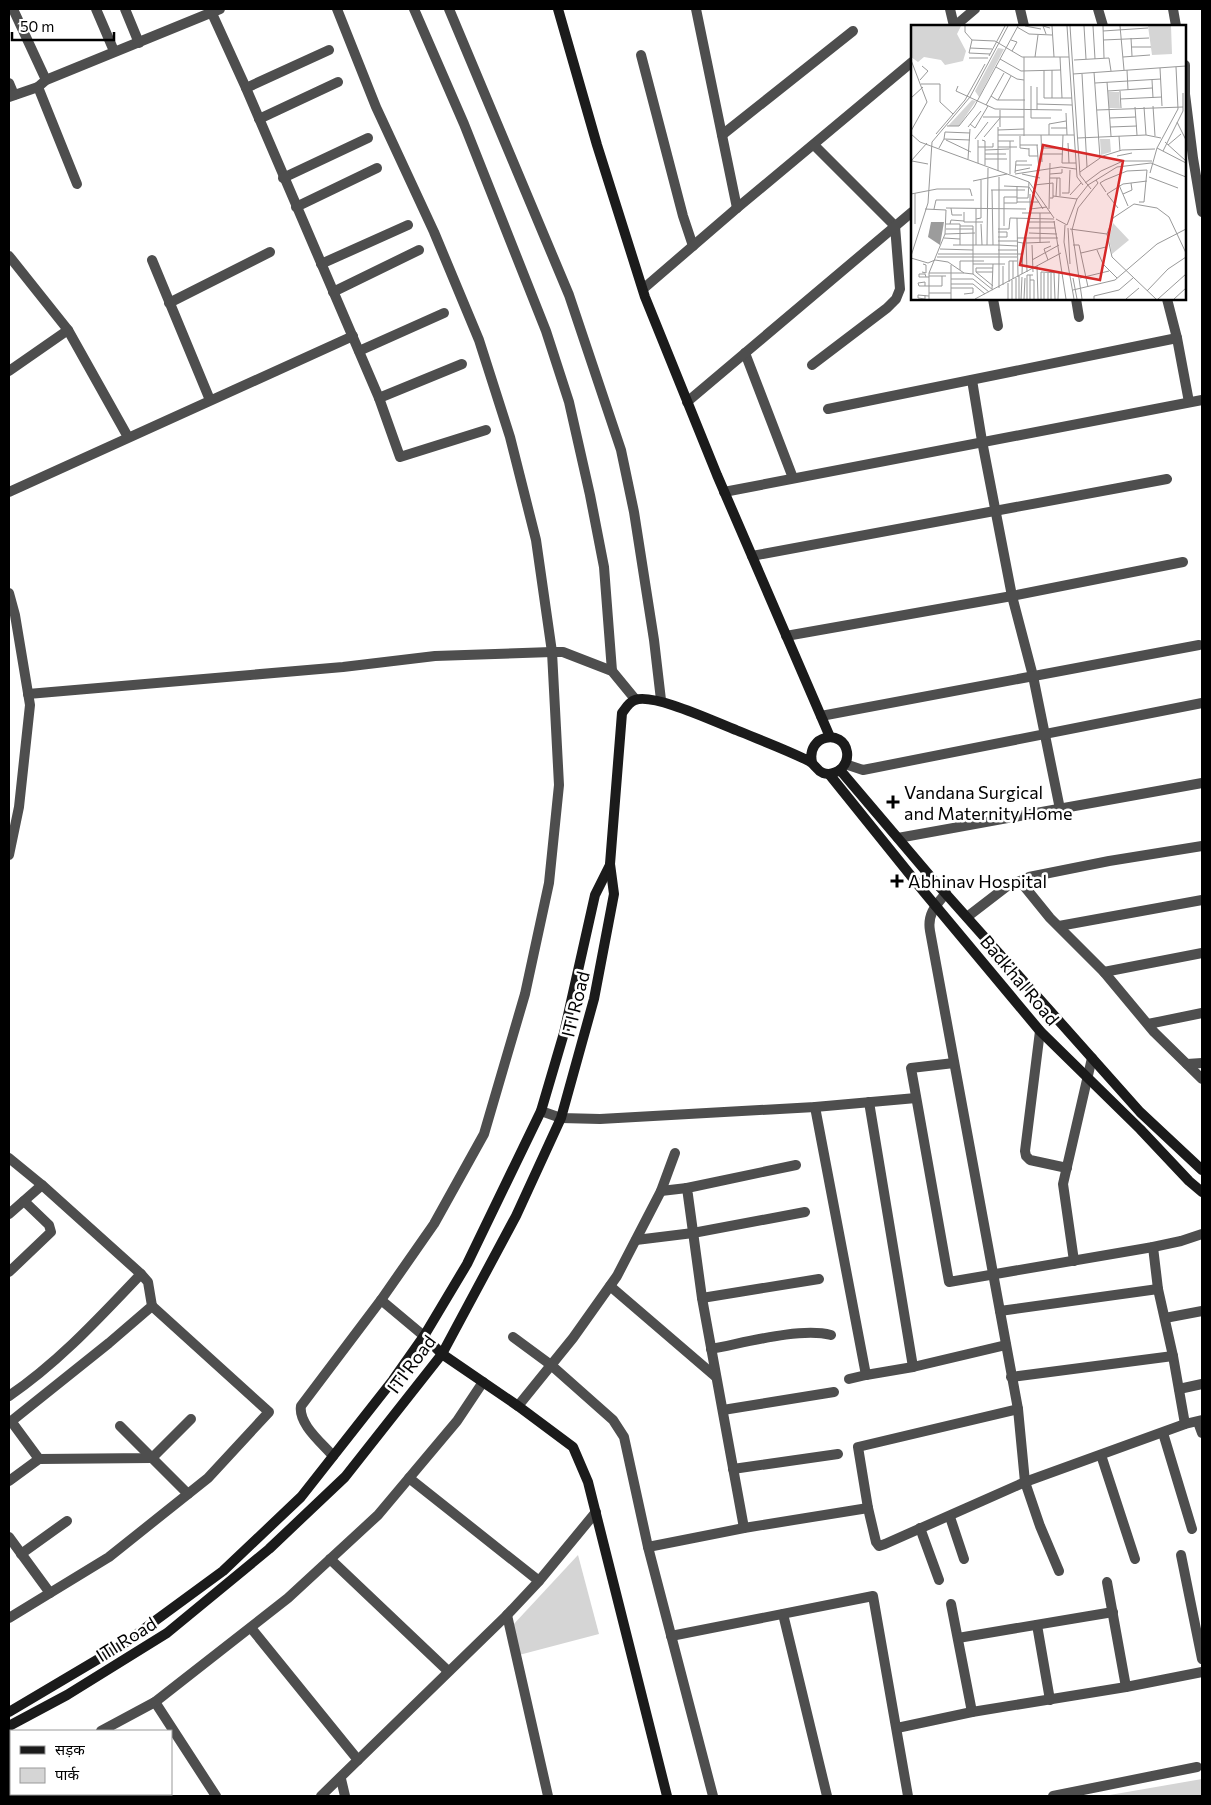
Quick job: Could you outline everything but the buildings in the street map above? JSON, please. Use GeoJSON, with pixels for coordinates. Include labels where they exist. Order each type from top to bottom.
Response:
{"type":"FeatureCollection","features":[{"type":"Feature","properties":{"kind":"street"},"geometry":{"type":"LineString","coordinates":[[13,9],[46,80]]}},
{"type":"Feature","properties":{"kind":"street"},"geometry":{"type":"LineString","coordinates":[[96,9],[114,51]]}},
{"type":"Feature","properties":{"kind":"street"},"geometry":{"type":"LineString","coordinates":[[125,9],[139,42]]}},
{"type":"Feature","properties":{"kind":"street"},"geometry":{"type":"LineString","coordinates":[[333,1456],[305,1424],[300,1410],[301,1406],[381,1300],[434,1224],[484,1134],[525,994],[549,883],[558,785],[552,652],[536,540],[510,437],[479,340],[434,232],[376,107],[337,9]]}},
{"type":"Feature","properties":{"kind":"street"},"geometry":{"type":"LineString","coordinates":[[414,9],[464,124],[507,232],[546,331],[569,402],[604,567],[612,672]]}},
{"type":"Feature","properties":{"kind":"street"},"geometry":{"type":"LineString","coordinates":[[449,9],[569,295],[621,450],[634,512],[653,630],[661,700]]}},
{"type":"Feature","properties":{"kind":"street"},"geometry":{"type":"LineString","coordinates":[[558,9],[597,145],[642,289],[724,492],[830,737]]}},
{"type":"Feature","properties":{"kind":"street"},"geometry":{"type":"LineString","coordinates":[[696,9],[737,208]]}},
{"type":"Feature","properties":{"kind":"street"},"geometry":{"type":"LineString","coordinates":[[950,9],[955,25]]}},
{"type":"Feature","properties":{"kind":"street"},"geometry":{"type":"LineString","coordinates":[[956,25],[975,9]]}},
{"type":"Feature","properties":{"kind":"street"},"geometry":{"type":"LineString","coordinates":[[1020,9],[1024,25]]}},
{"type":"Feature","properties":{"kind":"street"},"geometry":{"type":"LineString","coordinates":[[1098,9],[1103,25]]}},
{"type":"Feature","properties":{"kind":"street"},"geometry":{"type":"LineString","coordinates":[[1173,9],[1176,25]]}},
{"type":"Feature","properties":{"kind":"street"},"geometry":{"type":"LineString","coordinates":[[9,83],[12,96],[38,87],[46,80],[214,10],[283,178],[379,398],[400,457],[486,430]]}},
{"type":"Feature","properties":{"kind":"street"},"geometry":{"type":"LineString","coordinates":[[722,135],[853,31]]}},
{"type":"Feature","properties":{"kind":"street"},"geometry":{"type":"LineString","coordinates":[[246,88],[330,50]]}},
{"type":"Feature","properties":{"kind":"street"},"geometry":{"type":"LineString","coordinates":[[641,55],[683,216],[693,246]]}},
{"type":"Feature","properties":{"kind":"street"},"geometry":{"type":"LineString","coordinates":[[642,289],[911,63]]}},
{"type":"Feature","properties":{"kind":"street"},"geometry":{"type":"LineString","coordinates":[[259,119],[338,82]]}},
{"type":"Feature","properties":{"kind":"street"},"geometry":{"type":"LineString","coordinates":[[38,87],[77,184]]}},
{"type":"Feature","properties":{"kind":"street"},"geometry":{"type":"LineString","coordinates":[[1186,99],[1197,157],[1202,212]]}},
{"type":"Feature","properties":{"kind":"street"},"geometry":{"type":"LineString","coordinates":[[283,178],[368,138]]}},
{"type":"Feature","properties":{"kind":"street"},"geometry":{"type":"LineString","coordinates":[[812,365],[887,308],[896,299],[900,289],[895,226],[814,145]]}},
{"type":"Feature","properties":{"kind":"street"},"geometry":{"type":"LineString","coordinates":[[296,207],[377,168]]}},
{"type":"Feature","properties":{"kind":"street"},"geometry":{"type":"LineString","coordinates":[[687,402],[911,213]]}},
{"type":"Feature","properties":{"kind":"street"},"geometry":{"type":"LineString","coordinates":[[321,264],[408,225]]}},
{"type":"Feature","properties":{"kind":"street"},"geometry":{"type":"LineString","coordinates":[[333,292],[419,250]]}},
{"type":"Feature","properties":{"kind":"street"},"geometry":{"type":"LineString","coordinates":[[169,303],[270,252]]}},
{"type":"Feature","properties":{"kind":"street"},"geometry":{"type":"LineString","coordinates":[[9,256],[68,330],[128,437]]}},
{"type":"Feature","properties":{"kind":"street"},"geometry":{"type":"LineString","coordinates":[[152,260],[210,400]]}},
{"type":"Feature","properties":{"kind":"street"},"geometry":{"type":"LineString","coordinates":[[993,300],[998,326]]}},
{"type":"Feature","properties":{"kind":"street"},"geometry":{"type":"LineString","coordinates":[[1076,300],[1080,317]]}},
{"type":"Feature","properties":{"kind":"street"},"geometry":{"type":"LineString","coordinates":[[1167,300],[1177,338],[1189,402]]}},
{"type":"Feature","properties":{"kind":"street"},"geometry":{"type":"LineString","coordinates":[[359,351],[444,313]]}},
{"type":"Feature","properties":{"kind":"street"},"geometry":{"type":"LineString","coordinates":[[9,371],[68,330]]}},
{"type":"Feature","properties":{"kind":"street"},"geometry":{"type":"LineString","coordinates":[[9,492],[353,336]]}},
{"type":"Feature","properties":{"kind":"street"},"geometry":{"type":"LineString","coordinates":[[828,409],[1177,338]]}},
{"type":"Feature","properties":{"kind":"street"},"geometry":{"type":"LineString","coordinates":[[745,353],[793,478]]}},
{"type":"Feature","properties":{"kind":"street"},"geometry":{"type":"LineString","coordinates":[[379,398],[462,364]]}},
{"type":"Feature","properties":{"kind":"street"},"geometry":{"type":"LineString","coordinates":[[972,380],[1012,596],[1033,676],[1060,809]]}},
{"type":"Feature","properties":{"kind":"street"},"geometry":{"type":"LineString","coordinates":[[724,492],[1202,400]]}},
{"type":"Feature","properties":{"kind":"street"},"geometry":{"type":"LineString","coordinates":[[752,556],[1167,479]]}},
{"type":"Feature","properties":{"kind":"street"},"geometry":{"type":"LineString","coordinates":[[786,636],[1012,596],[1183,562]]}},
{"type":"Feature","properties":{"kind":"street"},"geometry":{"type":"LineString","coordinates":[[9,593],[15,615],[30,705],[20,807],[9,855]]}},
{"type":"Feature","properties":{"kind":"street"},"geometry":{"type":"LineString","coordinates":[[821,716],[1199,645]]}},
{"type":"Feature","properties":{"kind":"street"},"geometry":{"type":"LineString","coordinates":[[28,694],[343,667],[435,656],[563,652],[612,672],[635,700],[661,700],[787,750],[812,762]]}},
{"type":"Feature","properties":{"kind":"street","name":"ITI Road"},"geometry":{"type":"LineString","coordinates":[[9,1726],[67,1695],[167,1633],[269,1549],[345,1476],[442,1354],[516,1216],[561,1118],[596,990],[614,894],[610,864],[622,713],[635,700]]}},
{"type":"Feature","properties":{"kind":"street"},"geometry":{"type":"LineString","coordinates":[[842,767],[863,770],[1044,736],[1202,703]]}},
{"type":"Feature","properties":{"kind":"street"},"geometry":{"type":"LineString","coordinates":[[822,738],[836,738],[846,748],[847,757],[842,767],[830,774],[822,772],[812,762],[812,748],[822,738]]}},
{"type":"Feature","properties":{"kind":"street","name":"Badkhal Road"},"geometry":{"type":"LineString","coordinates":[[842,767],[898,838],[1140,1112],[1202,1170]]}},
{"type":"Feature","properties":{"kind":"street","name":"Badkhal Road"},"geometry":{"type":"LineString","coordinates":[[830,774],[1040,1031],[1202,1192]]}},
{"type":"Feature","properties":{"kind":"street"},"geometry":{"type":"LineString","coordinates":[[898,838],[1202,783]]}},
{"type":"Feature","properties":{"kind":"street"},"geometry":{"type":"LineString","coordinates":[[968,917],[1006,887],[1029,877],[1202,846]]}},
{"type":"Feature","properties":{"kind":"street","name":"ITI Road"},"geometry":{"type":"LineString","coordinates":[[9,1712],[122,1646],[223,1571],[301,1497],[393,1380],[424,1336],[467,1264],[541,1111],[564,1032],[595,895],[610,864]]}},
{"type":"Feature","properties":{"kind":"street"},"geometry":{"type":"LineString","coordinates":[[1020,881],[1050,918],[1104,972],[1148,1024],[1202,1080]]}},
{"type":"Feature","properties":{"kind":"street"},"geometry":{"type":"LineString","coordinates":[[946,893],[931,912],[928,922],[1018,1409],[1026,1482],[1040,1526],[1059,1571]]}},
{"type":"Feature","properties":{"kind":"street"},"geometry":{"type":"LineString","coordinates":[[1059,926],[1202,900]]}},
{"type":"Feature","properties":{"kind":"street"},"geometry":{"type":"LineString","coordinates":[[1104,972],[1202,953]]}},
{"type":"Feature","properties":{"kind":"street"},"geometry":{"type":"LineString","coordinates":[[1148,1024],[1202,1013]]}},
{"type":"Feature","properties":{"kind":"street"},"geometry":{"type":"LineString","coordinates":[[1040,1031],[1025,1151],[1026,1156],[1030,1160],[1067,1168]]}},
{"type":"Feature","properties":{"kind":"street"},"geometry":{"type":"LineString","coordinates":[[1074,1262],[1063,1184],[1092,1058]]}},
{"type":"Feature","properties":{"kind":"street"},"geometry":{"type":"LineString","coordinates":[[954,1063],[911,1068],[949,1282],[1074,1262],[1181,1241],[1202,1234]]}},
{"type":"Feature","properties":{"kind":"street"},"geometry":{"type":"LineString","coordinates":[[1187,1064],[1202,1063]]}},
{"type":"Feature","properties":{"kind":"street"},"geometry":{"type":"LineString","coordinates":[[541,1111],[561,1118],[600,1119],[816,1107],[916,1098]]}},
{"type":"Feature","properties":{"kind":"street"},"geometry":{"type":"LineString","coordinates":[[869,1102],[913,1367]]}},
{"type":"Feature","properties":{"kind":"street"},"geometry":{"type":"LineString","coordinates":[[816,1107],[866,1375]]}},
{"type":"Feature","properties":{"kind":"street"},"geometry":{"type":"LineString","coordinates":[[518,1406],[573,1338],[617,1276],[661,1192],[675,1153]]}},
{"type":"Feature","properties":{"kind":"street"},"geometry":{"type":"LineString","coordinates":[[9,1158],[42,1185],[141,1274],[148,1282],[152,1306],[270,1412],[208,1478],[109,1557],[9,1618]]}},
{"type":"Feature","properties":{"kind":"street"},"geometry":{"type":"LineString","coordinates":[[661,1192],[796,1165]]}},
{"type":"Feature","properties":{"kind":"street"},"geometry":{"type":"LineString","coordinates":[[9,1214],[42,1185]]}},
{"type":"Feature","properties":{"kind":"street"},"geometry":{"type":"LineString","coordinates":[[687,1188],[702,1298],[744,1528]]}},
{"type":"Feature","properties":{"kind":"street"},"geometry":{"type":"LineString","coordinates":[[9,1272],[51,1232],[50,1225],[24,1201]]}},
{"type":"Feature","properties":{"kind":"street"},"geometry":{"type":"LineString","coordinates":[[636,1240],[693,1233],[805,1212]]}},
{"type":"Feature","properties":{"kind":"street"},"geometry":{"type":"LineString","coordinates":[[1152,1247],[1158,1289],[1173,1356],[1184,1424]]}},
{"type":"Feature","properties":{"kind":"street"},"geometry":{"type":"LineString","coordinates":[[9,1396],[36,1378],[141,1274]]}},
{"type":"Feature","properties":{"kind":"street"},"geometry":{"type":"LineString","coordinates":[[702,1298],[819,1280]]}},
{"type":"Feature","properties":{"kind":"street"},"geometry":{"type":"LineString","coordinates":[[610,1286],[716,1376]]}},
{"type":"Feature","properties":{"kind":"street"},"geometry":{"type":"LineString","coordinates":[[1000,1311],[1158,1289]]}},
{"type":"Feature","properties":{"kind":"street"},"geometry":{"type":"LineString","coordinates":[[381,1300],[424,1336],[442,1354],[518,1406],[573,1447],[588,1482],[667,1796]]}},
{"type":"Feature","properties":{"kind":"street"},"geometry":{"type":"LineString","coordinates":[[39,1459],[10,1422],[152,1306]]}},
{"type":"Feature","properties":{"kind":"street"},"geometry":{"type":"LineString","coordinates":[[1165,1318],[1202,1311]]}},
{"type":"Feature","properties":{"kind":"street"},"geometry":{"type":"LineString","coordinates":[[712,1349],[803,1333],[831,1335]]}},
{"type":"Feature","properties":{"kind":"street"},"geometry":{"type":"LineString","coordinates":[[513,1337],[551,1365],[613,1420],[624,1437],[648,1547],[713,1796]]}},
{"type":"Feature","properties":{"kind":"street"},"geometry":{"type":"LineString","coordinates":[[849,1379],[913,1367],[1006,1345]]}},
{"type":"Feature","properties":{"kind":"street"},"geometry":{"type":"LineString","coordinates":[[1011,1377],[1173,1356]]}},
{"type":"Feature","properties":{"kind":"street"},"geometry":{"type":"LineString","coordinates":[[103,1730],[155,1702],[288,1598],[378,1515],[456,1421],[483,1382]]}},
{"type":"Feature","properties":{"kind":"street"},"geometry":{"type":"LineString","coordinates":[[1179,1389],[1202,1384]]}},
{"type":"Feature","properties":{"kind":"street"},"geometry":{"type":"LineString","coordinates":[[723,1410],[834,1392]]}},
{"type":"Feature","properties":{"kind":"street"},"geometry":{"type":"LineString","coordinates":[[1018,1409],[858,1447],[868,1508],[876,1542],[879,1546],[950,1517],[1026,1482],[1184,1424],[1200,1421],[1202,1433]]}},
{"type":"Feature","properties":{"kind":"street"},"geometry":{"type":"LineString","coordinates":[[9,1481],[39,1459],[152,1458],[191,1419]]}},
{"type":"Feature","properties":{"kind":"street"},"geometry":{"type":"LineString","coordinates":[[120,1426],[188,1494]]}},
{"type":"Feature","properties":{"kind":"street"},"geometry":{"type":"LineString","coordinates":[[1163,1433],[1192,1529]]}},
{"type":"Feature","properties":{"kind":"street"},"geometry":{"type":"LineString","coordinates":[[734,1469],[838,1454]]}},
{"type":"Feature","properties":{"kind":"street"},"geometry":{"type":"LineString","coordinates":[[1101,1455],[1135,1559]]}},
{"type":"Feature","properties":{"kind":"street"},"geometry":{"type":"LineString","coordinates":[[409,1478],[539,1581]]}},
{"type":"Feature","properties":{"kind":"street"},"geometry":{"type":"LineString","coordinates":[[648,1547],[744,1528],[868,1508]]}},
{"type":"Feature","properties":{"kind":"street"},"geometry":{"type":"LineString","coordinates":[[322,1796],[507,1615],[539,1581],[596,1512]]}},
{"type":"Feature","properties":{"kind":"street"},"geometry":{"type":"LineString","coordinates":[[950,1517],[964,1559]]}},
{"type":"Feature","properties":{"kind":"street"},"geometry":{"type":"LineString","coordinates":[[21,1554],[67,1521]]}},
{"type":"Feature","properties":{"kind":"street"},"geometry":{"type":"LineString","coordinates":[[920,1528],[939,1580]]}},
{"type":"Feature","properties":{"kind":"street"},"geometry":{"type":"LineString","coordinates":[[9,1537],[50,1593]]}},
{"type":"Feature","properties":{"kind":"street"},"geometry":{"type":"LineString","coordinates":[[1181,1555],[1202,1659]]}},
{"type":"Feature","properties":{"kind":"street"},"geometry":{"type":"LineString","coordinates":[[330,1559],[448,1671]]}},
{"type":"Feature","properties":{"kind":"street"},"geometry":{"type":"LineString","coordinates":[[1107,1582],[1126,1687]]}},
{"type":"Feature","properties":{"kind":"street"},"geometry":{"type":"LineString","coordinates":[[671,1636],[873,1596],[908,1796]]}},
{"type":"Feature","properties":{"kind":"street"},"geometry":{"type":"LineString","coordinates":[[951,1604],[972,1712]]}},
{"type":"Feature","properties":{"kind":"street"},"geometry":{"type":"LineString","coordinates":[[958,1638],[1113,1612]]}},
{"type":"Feature","properties":{"kind":"street"},"geometry":{"type":"LineString","coordinates":[[783,1614],[827,1796]]}},
{"type":"Feature","properties":{"kind":"street"},"geometry":{"type":"LineString","coordinates":[[507,1615],[548,1796]]}},
{"type":"Feature","properties":{"kind":"street"},"geometry":{"type":"LineString","coordinates":[[1037,1625],[1050,1700]]}},
{"type":"Feature","properties":{"kind":"street"},"geometry":{"type":"LineString","coordinates":[[251,1628],[358,1760]]}},
{"type":"Feature","properties":{"kind":"street"},"geometry":{"type":"LineString","coordinates":[[897,1728],[972,1712],[1126,1687],[1202,1672]]}},
{"type":"Feature","properties":{"kind":"street"},"geometry":{"type":"LineString","coordinates":[[155,1702],[216,1796]]}},
{"type":"Feature","properties":{"kind":"street"},"geometry":{"type":"LineString","coordinates":[[1053,1796],[1197,1767]]}},
{"type":"Feature","properties":{"kind":"street"},"geometry":{"type":"LineString","coordinates":[[341,1778],[345,1796]]}},
{"type":"Feature","properties":{"kind":"green space"},"geometry":{"type":"Polygon","coordinates":[[[578,1555],[599,1634],[519,1655],[512,1626],[578,1555]]]}},
{"type":"Feature","properties":{"kind":"green space"},"geometry":{"type":"Polygon","coordinates":[[[1202,1779],[1202,1796],[1104,1796],[1202,1779]]]}},
{"type":"Feature","properties":{"kind":"place","name":"Vandana Surgical and Maternity Home"},"geometry":{"type":"Point","coordinates":[893,802]}},
{"type":"Feature","properties":{"kind":"place","name":"Abhinav Hospital"},"geometry":{"type":"Point","coordinates":[897,881]}}]}
